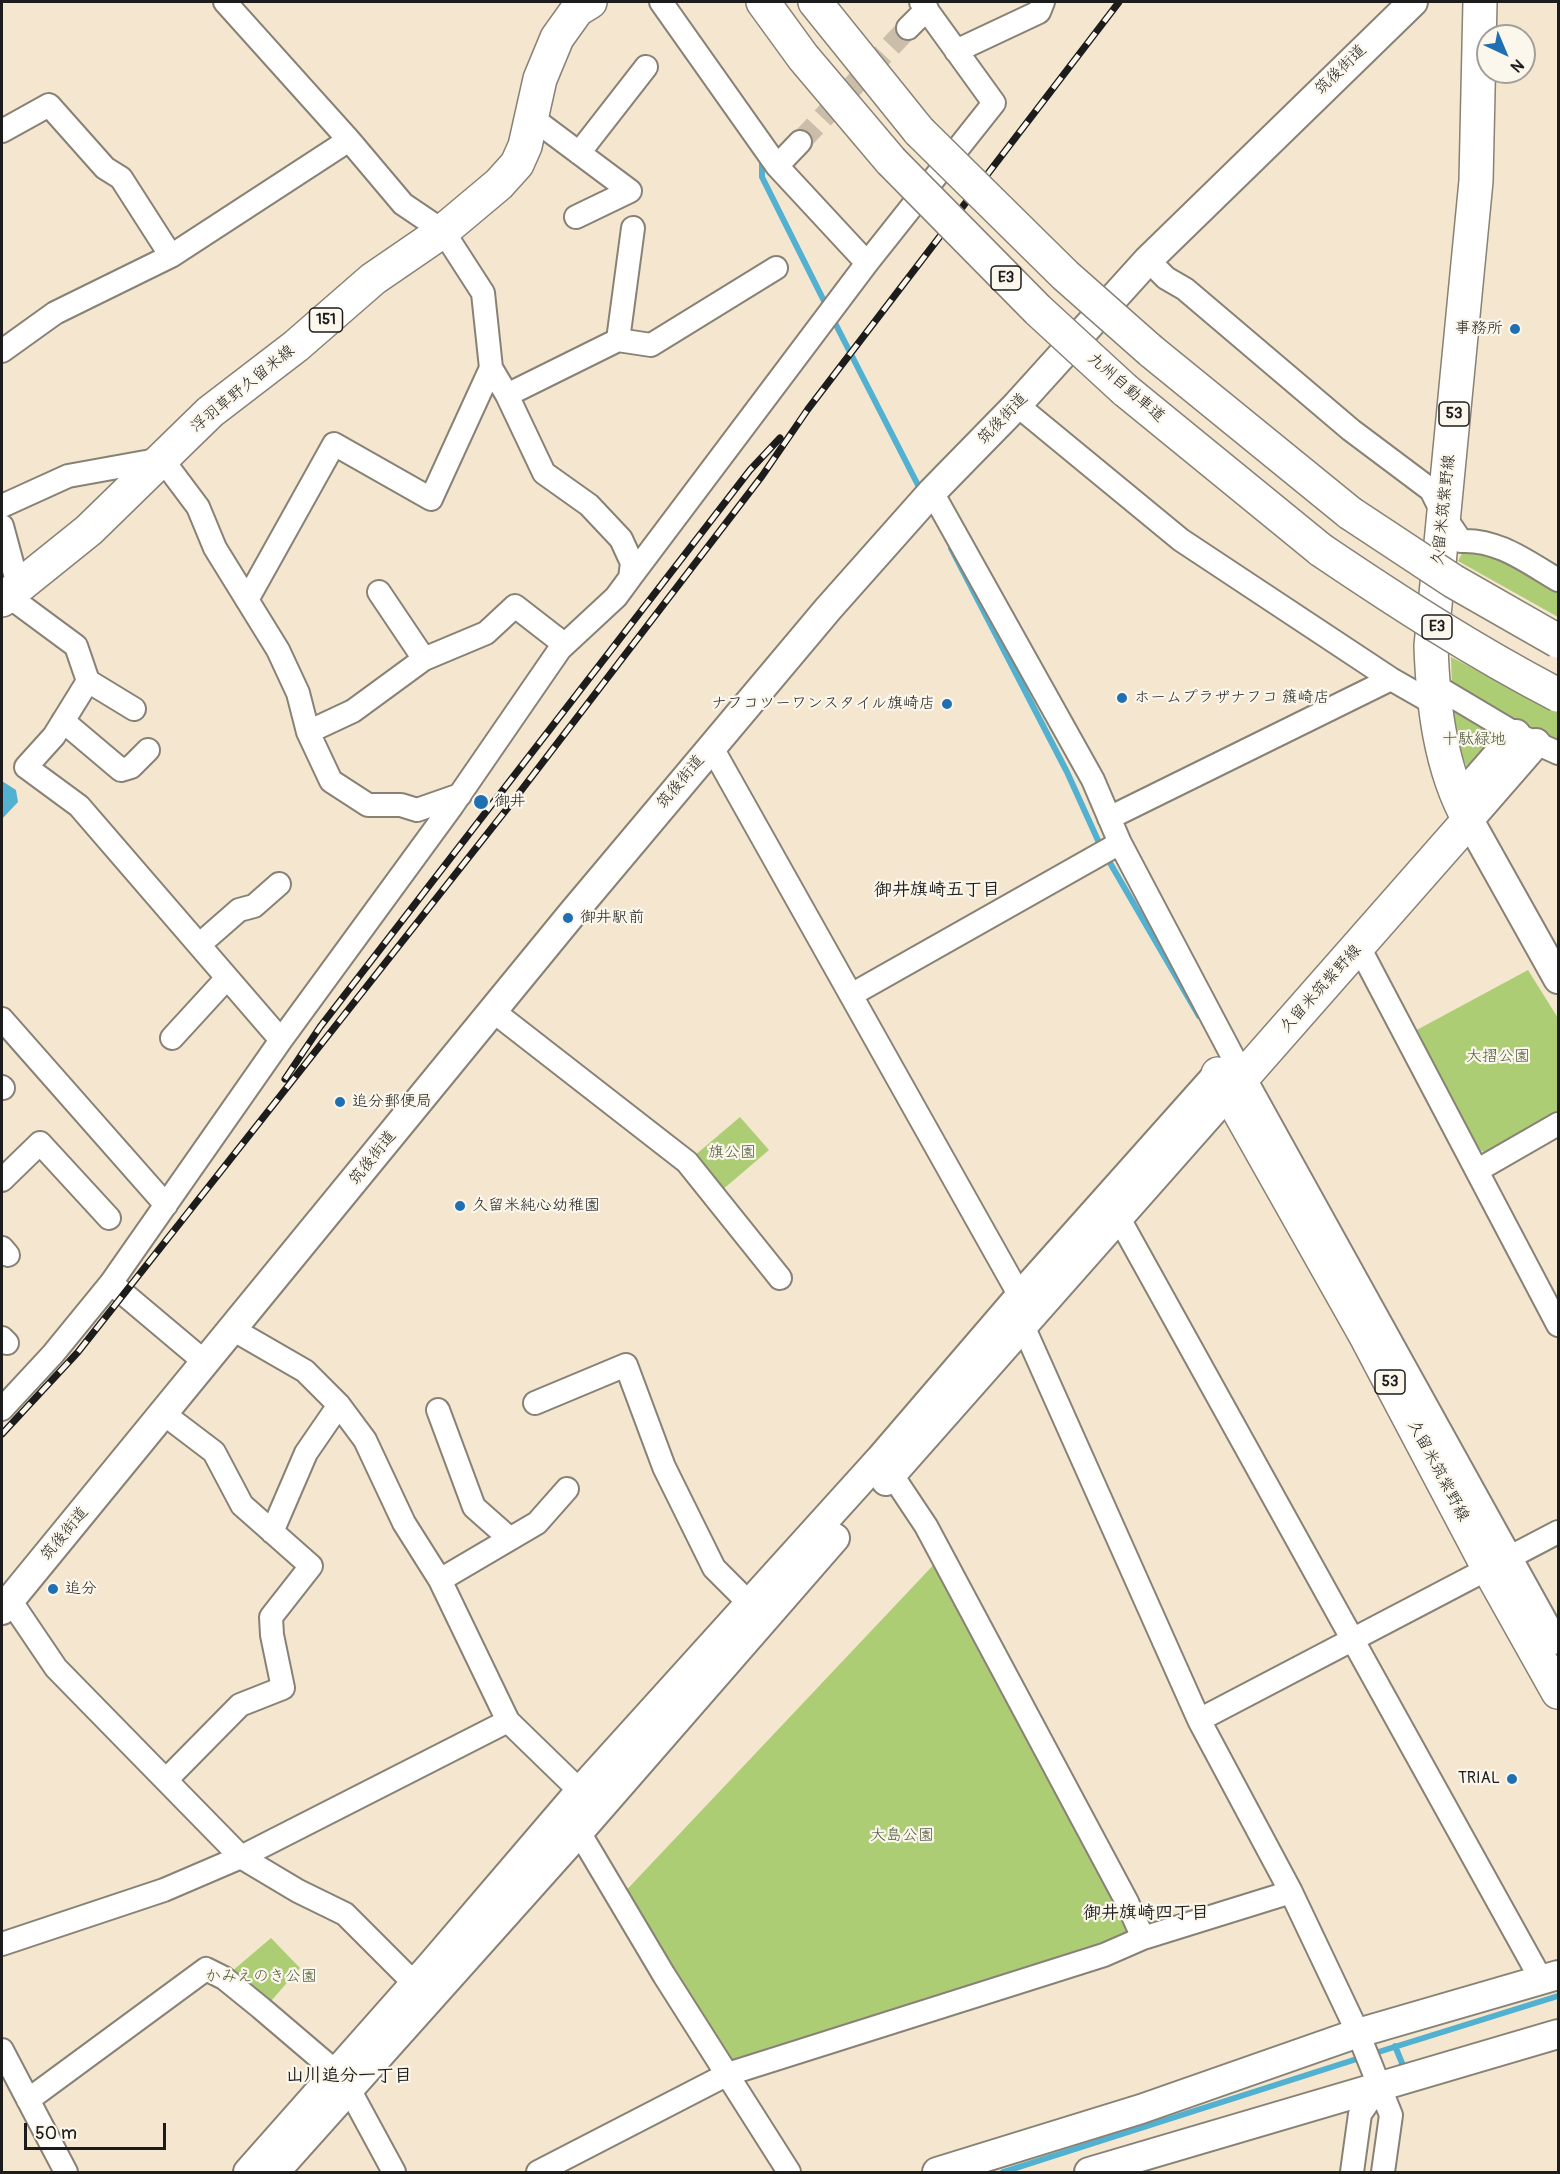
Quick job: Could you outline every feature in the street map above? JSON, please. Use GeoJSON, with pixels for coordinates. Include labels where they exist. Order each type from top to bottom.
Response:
{"type":"FeatureCollection","features":[{"type":"Feature","properties":{"kind":"main road","name":"九州自動車道"},"geometry":{"type":"LineString","coordinates":[[763,2],[803,57],[891,162],[1038,310],[1125,390],[1321,550],[1421,618],[1558,695]]}},
{"type":"Feature","properties":{"kind":"main road"},"geometry":{"type":"LineString","coordinates":[[815,2],[919,131],[1065,275],[1151,351],[1350,513],[1453,581],[1558,641]]}},
{"type":"Feature","properties":{"kind":"main road","name":"久留米筑紫野線"},"geometry":{"type":"LineString","coordinates":[[1463,810],[1433,693],[1431,646],[1476,181],[1480,2]]}},
{"type":"Feature","properties":{"kind":"main road","name":"浮羽草野久留米線"},"geometry":{"type":"LineString","coordinates":[[9,595],[88,530],[210,412],[296,346],[373,279],[442,231],[499,184],[517,164],[525,146],[544,69],[557,38],[578,4]]}},
{"type":"Feature","properties":{"kind":"main road","name":"久留米筑紫野線"},"geometry":{"type":"LineString","coordinates":[[1231,1075],[1359,947],[1463,810]]}},
{"type":"Feature","properties":{"kind":"main road","name":"久留米筑紫野線"},"geometry":{"type":"LineString","coordinates":[[1231,1075],[1349,928],[1463,810]]}},
{"type":"Feature","properties":{"kind":"main road","name":"久留米筑紫野線"},"geometry":{"type":"LineString","coordinates":[[1231,1075],[1367,1338],[1500,1563],[1558,1692]]}},
{"type":"Feature","properties":{"kind":"street"},"geometry":{"type":"LineString","coordinates":[[225,2],[403,204],[442,231],[483,293],[491,368],[507,395],[544,473],[589,505],[621,539],[632,562],[630,578]]}},
{"type":"Feature","properties":{"kind":"street"},"geometry":{"type":"LineString","coordinates":[[661,2],[777,166],[867,262]]}},
{"type":"Feature","properties":{"kind":"street"},"geometry":{"type":"LineString","coordinates":[[956,51],[1039,12],[1043,2]]}},
{"type":"Feature","properties":{"kind":"street","name":"筑後街道"},"geometry":{"type":"LineString","coordinates":[[6,1605],[711,746],[927,497],[1017,405],[1148,260],[1413,2]]}},
{"type":"Feature","properties":{"kind":"street"},"geometry":{"type":"LineString","coordinates":[[2,1409],[53,1354],[111,1283],[281,1040],[460,795],[564,644],[616,597],[867,262],[994,103],[924,5],[908,28]]}},
{"type":"Feature","properties":{"kind":"street"},"geometry":{"type":"LineString","coordinates":[[579,153],[646,67]]}},
{"type":"Feature","properties":{"kind":"street"},"geometry":{"type":"LineString","coordinates":[[2,131],[49,105],[105,168],[121,178],[171,256]]}},
{"type":"Feature","properties":{"kind":"street"},"geometry":{"type":"LineString","coordinates":[[531,117],[630,192],[576,217]]}},
{"type":"Feature","properties":{"kind":"street"},"geometry":{"type":"LineString","coordinates":[[2,351],[55,313],[171,256],[349,140]]}},
{"type":"Feature","properties":{"kind":"street"},"geometry":{"type":"LineString","coordinates":[[777,166],[800,142]]}},
{"type":"Feature","properties":{"kind":"street"},"geometry":{"type":"LineString","coordinates":[[618,339],[633,228]]}},
{"type":"Feature","properties":{"kind":"street"},"geometry":{"type":"LineString","coordinates":[[1148,260],[1166,278],[1185,290],[1351,430],[1431,490],[1444,516],[1461,541],[1480,540],[1497,545],[1558,580]]}},
{"type":"Feature","properties":{"kind":"street"},"geometry":{"type":"LineString","coordinates":[[507,395],[618,339],[651,345],[776,268]]}},
{"type":"Feature","properties":{"kind":"street"},"geometry":{"type":"LineString","coordinates":[[247,600],[334,444],[431,499],[491,368]]}},
{"type":"Feature","properties":{"kind":"street"},"geometry":{"type":"LineString","coordinates":[[1017,405],[1181,540],[1391,679],[1433,693],[1537,743],[1463,810],[1558,979]]}},
{"type":"Feature","properties":{"kind":"street"},"geometry":{"type":"LineString","coordinates":[[2,506],[68,476],[162,459],[198,507],[215,548],[278,650],[298,693],[308,732],[331,781],[368,805],[401,806],[417,810],[460,795]]}},
{"type":"Feature","properties":{"kind":"street"},"geometry":{"type":"LineString","coordinates":[[248,2172],[342,2081],[579,1832],[1023,1328],[1114,1208],[1231,1075],[1120,843],[1093,780],[927,497]]}},
{"type":"Feature","properties":{"kind":"street"},"geometry":{"type":"LineString","coordinates":[[2,526],[9,595],[76,646],[88,681],[134,709]]}},
{"type":"Feature","properties":{"kind":"street"},"geometry":{"type":"LineString","coordinates":[[379,592],[424,659]]}},
{"type":"Feature","properties":{"kind":"street"},"geometry":{"type":"LineString","coordinates":[[308,732],[353,711],[424,659],[486,633],[515,606],[564,644]]}},
{"type":"Feature","properties":{"kind":"street"},"geometry":{"type":"LineString","coordinates":[[1109,818],[1391,679]]}},
{"type":"Feature","properties":{"kind":"street"},"geometry":{"type":"LineString","coordinates":[[88,681],[54,736],[26,767],[79,807],[281,1040]]}},
{"type":"Feature","properties":{"kind":"street"},"geometry":{"type":"LineString","coordinates":[[63,721],[121,770],[131,767],[148,750]]}},
{"type":"Feature","properties":{"kind":"street"},"geometry":{"type":"LineString","coordinates":[[711,746],[1020,1296],[1023,1328],[1199,1720],[1291,1892],[1358,2033],[1378,2088],[1391,2115],[1383,2172]]}},
{"type":"Feature","properties":{"kind":"street"},"geometry":{"type":"LineString","coordinates":[[851,995],[1120,843]]}},
{"type":"Feature","properties":{"kind":"street"},"geometry":{"type":"LineString","coordinates":[[199,945],[239,910],[254,906],[279,884]]}},
{"type":"Feature","properties":{"kind":"street"},"geometry":{"type":"LineString","coordinates":[[1359,947],[1558,1325]]}},
{"type":"Feature","properties":{"kind":"street"},"geometry":{"type":"LineString","coordinates":[[172,1038],[227,978]]}},
{"type":"Feature","properties":{"kind":"street"},"geometry":{"type":"LineString","coordinates":[[493,1011],[687,1162],[780,1278]]}},
{"type":"Feature","properties":{"kind":"street"},"geometry":{"type":"LineString","coordinates":[[2,1019],[166,1205]]}},
{"type":"Feature","properties":{"kind":"street"},"geometry":{"type":"LineString","coordinates":[[1478,1170],[1558,1124]]}},
{"type":"Feature","properties":{"kind":"street"},"geometry":{"type":"LineString","coordinates":[[2,1180],[40,1143],[109,1218]]}},
{"type":"Feature","properties":{"kind":"street"},"geometry":{"type":"LineString","coordinates":[[275,2172],[415,1984],[580,1791],[880,1459],[1020,1296],[1114,1208]]}},
{"type":"Feature","properties":{"kind":"street"},"geometry":{"type":"LineString","coordinates":[[937,2172],[1141,2109],[1358,2033],[1550,1978],[1353,1640],[1114,1208]]}},
{"type":"Feature","properties":{"kind":"street"},"geometry":{"type":"LineString","coordinates":[[111,1283],[206,1363]]}},
{"type":"Feature","properties":{"kind":"street"},"geometry":{"type":"LineString","coordinates":[[234,1330],[305,1371],[339,1404],[365,1440],[404,1523],[440,1580],[508,1721],[580,1791],[579,1832],[789,2172]]}},
{"type":"Feature","properties":{"kind":"street"},"geometry":{"type":"LineString","coordinates":[[535,1403],[626,1365],[664,1467],[714,1568],[750,1604]]}},
{"type":"Feature","properties":{"kind":"street"},"geometry":{"type":"LineString","coordinates":[[272,1532],[306,1453],[339,1404]]}},
{"type":"Feature","properties":{"kind":"street"},"geometry":{"type":"LineString","coordinates":[[438,1410],[474,1507],[509,1538]]}},
{"type":"Feature","properties":{"kind":"street"},"geometry":{"type":"LineString","coordinates":[[164,1414],[214,1452],[242,1505],[311,1566],[271,1617],[272,1635],[283,1688],[240,1706],[166,1780]]}},
{"type":"Feature","properties":{"kind":"street"},"geometry":{"type":"LineString","coordinates":[[892,1475],[926,1526],[1127,1902],[1143,1938]]}},
{"type":"Feature","properties":{"kind":"street"},"geometry":{"type":"LineString","coordinates":[[440,1580],[537,1523],[567,1490]]}},
{"type":"Feature","properties":{"kind":"street"},"geometry":{"type":"LineString","coordinates":[[1199,1720],[1558,1532]]}},
{"type":"Feature","properties":{"kind":"street"},"geometry":{"type":"LineString","coordinates":[[1500,1563],[1558,1643]]}},
{"type":"Feature","properties":{"kind":"street"},"geometry":{"type":"LineString","coordinates":[[6,1605],[56,1668],[241,1857],[298,1891],[345,1914],[415,1984]]}},
{"type":"Feature","properties":{"kind":"street"},"geometry":{"type":"LineString","coordinates":[[2,1944],[164,1890],[241,1857],[508,1721]]}},
{"type":"Feature","properties":{"kind":"street"},"geometry":{"type":"LineString","coordinates":[[538,2172],[728,2074],[1104,1955],[1143,1938],[1291,1892]]}},
{"type":"Feature","properties":{"kind":"street"},"geometry":{"type":"LineString","coordinates":[[28,2100],[206,1969],[224,1978],[261,2008],[342,2081],[394,2172]]}},
{"type":"Feature","properties":{"kind":"street"},"geometry":{"type":"LineString","coordinates":[[1089,2172],[1558,2034]]}},
{"type":"Feature","properties":{"kind":"street"},"geometry":{"type":"LineString","coordinates":[[2,2050],[66,2172]]}},
{"type":"Feature","properties":{"kind":"street"},"geometry":{"type":"LineString","coordinates":[[1352,2172],[1360,2114],[1378,2088]]}},
{"type":"Feature","properties":{"kind":"green space"},"geometry":{"type":"Polygon","coordinates":[[[1485,544],[1558,590],[1558,617],[1458,561],[1465,548],[1485,544]]]}},
{"type":"Feature","properties":{"kind":"green space"},"geometry":{"type":"Polygon","coordinates":[[[1451,657],[1558,712],[1558,742],[1452,687],[1451,657]]]}},
{"type":"Feature","properties":{"kind":"green space","name":"十駄緑地"},"geometry":{"type":"Polygon","coordinates":[[[1452,708],[1501,737],[1467,767],[1455,740],[1452,708]]]}},
{"type":"Feature","properties":{"kind":"green space","name":"大摺公園"},"geometry":{"type":"Polygon","coordinates":[[[1528,970],[1558,1018],[1558,1117],[1488,1154],[1480,1150],[1413,1032],[1528,970]]]}},
{"type":"Feature","properties":{"kind":"green space","name":"旗公園"},"geometry":{"type":"Polygon","coordinates":[[[740,1117],[769,1150],[714,1197],[687,1162],[740,1117]]]}},
{"type":"Feature","properties":{"kind":"green space","name":"大島公園"},"geometry":{"type":"Polygon","coordinates":[[[940,1558],[1143,1938],[1104,1955],[1043,1961],[728,2074],[617,1900],[940,1558]]]}},
{"type":"Feature","properties":{"kind":"green space","name":"かみえのき公園"},"geometry":{"type":"Polygon","coordinates":[[[271,1938],[300,1968],[271,2001],[261,2008],[224,1978],[271,1938]]]}},
{"type":"Feature","properties":{"kind":"water"},"geometry":{"type":"Polygon","coordinates":[[[2,781],[16,790],[18,802],[2,819],[2,781]]]}},
{"type":"Feature","properties":{"kind":"waterway"},"geometry":{"type":"LineString","coordinates":[[762,158],[762,177],[827,307]]}},
{"type":"Feature","properties":{"kind":"waterway"},"geometry":{"type":"LineString","coordinates":[[833,319],[921,491]]}},
{"type":"Feature","properties":{"kind":"waterway"},"geometry":{"type":"LineString","coordinates":[[951,548],[1067,772],[1101,847]]}},
{"type":"Feature","properties":{"kind":"waterway"},"geometry":{"type":"LineString","coordinates":[[1106,856],[1199,1016]]}},
{"type":"Feature","properties":{"kind":"waterway"},"geometry":{"type":"LineString","coordinates":[[1372,2054],[1558,1996]]}},
{"type":"Feature","properties":{"kind":"waterway"},"geometry":{"type":"LineString","coordinates":[[1395,2046],[1402,2063],[1400,2071]]}},
{"type":"Feature","properties":{"kind":"waterway"},"geometry":{"type":"LineString","coordinates":[[1003,2172],[1363,2057]]}},
{"type":"Feature","properties":{"kind":"tunnel"},"geometry":{"type":"LineString","coordinates":[[800,142],[908,28]]}},
{"type":"Feature","properties":{"kind":"railway"},"geometry":{"type":"LineString","coordinates":[[2,1434],[78,1352],[510,805],[762,476],[808,409],[1119,2]]}},
{"type":"Feature","properties":{"kind":"railway"},"geometry":{"type":"LineString","coordinates":[[285,1079],[320,1027],[750,470],[780,438]]}},
{"type":"Feature","properties":{"kind":"place","name":"事務所"},"geometry":{"type":"Point","coordinates":[1515,329]}},
{"type":"Feature","properties":{"kind":"place","name":"ホームプラザナフコ 籏崎店"},"geometry":{"type":"Point","coordinates":[1122,698]}},
{"type":"Feature","properties":{"kind":"place","name":"ナフコツーワンスタイル旗崎店"},"geometry":{"type":"Point","coordinates":[947,704]}},
{"type":"Feature","properties":{"kind":"place","name":"御井"},"geometry":{"type":"Point","coordinates":[481,802]}},
{"type":"Feature","properties":{"kind":"place","name":"御井駅前"},"geometry":{"type":"Point","coordinates":[568,918]}},
{"type":"Feature","properties":{"kind":"place","name":"追分郵便局"},"geometry":{"type":"Point","coordinates":[340,1102]}},
{"type":"Feature","properties":{"kind":"place","name":"久留米純心幼稚園"},"geometry":{"type":"Point","coordinates":[460,1206]}},
{"type":"Feature","properties":{"kind":"place","name":"追分"},"geometry":{"type":"Point","coordinates":[53,1589]}},
{"type":"Feature","properties":{"kind":"place","name":"TRIAL"},"geometry":{"type":"Point","coordinates":[1512,1779]}},
{"type":"Feature","properties":{"kind":"district","name":"御井旗崎五丁目"},"geometry":{"type":"Point","coordinates":[937,890]}},
{"type":"Feature","properties":{"kind":"district","name":"御井旗崎四丁目"},"geometry":{"type":"Point","coordinates":[1146,1913]}},
{"type":"Feature","properties":{"kind":"district","name":"山川追分一丁目"},"geometry":{"type":"Point","coordinates":[349,2076]}}]}
